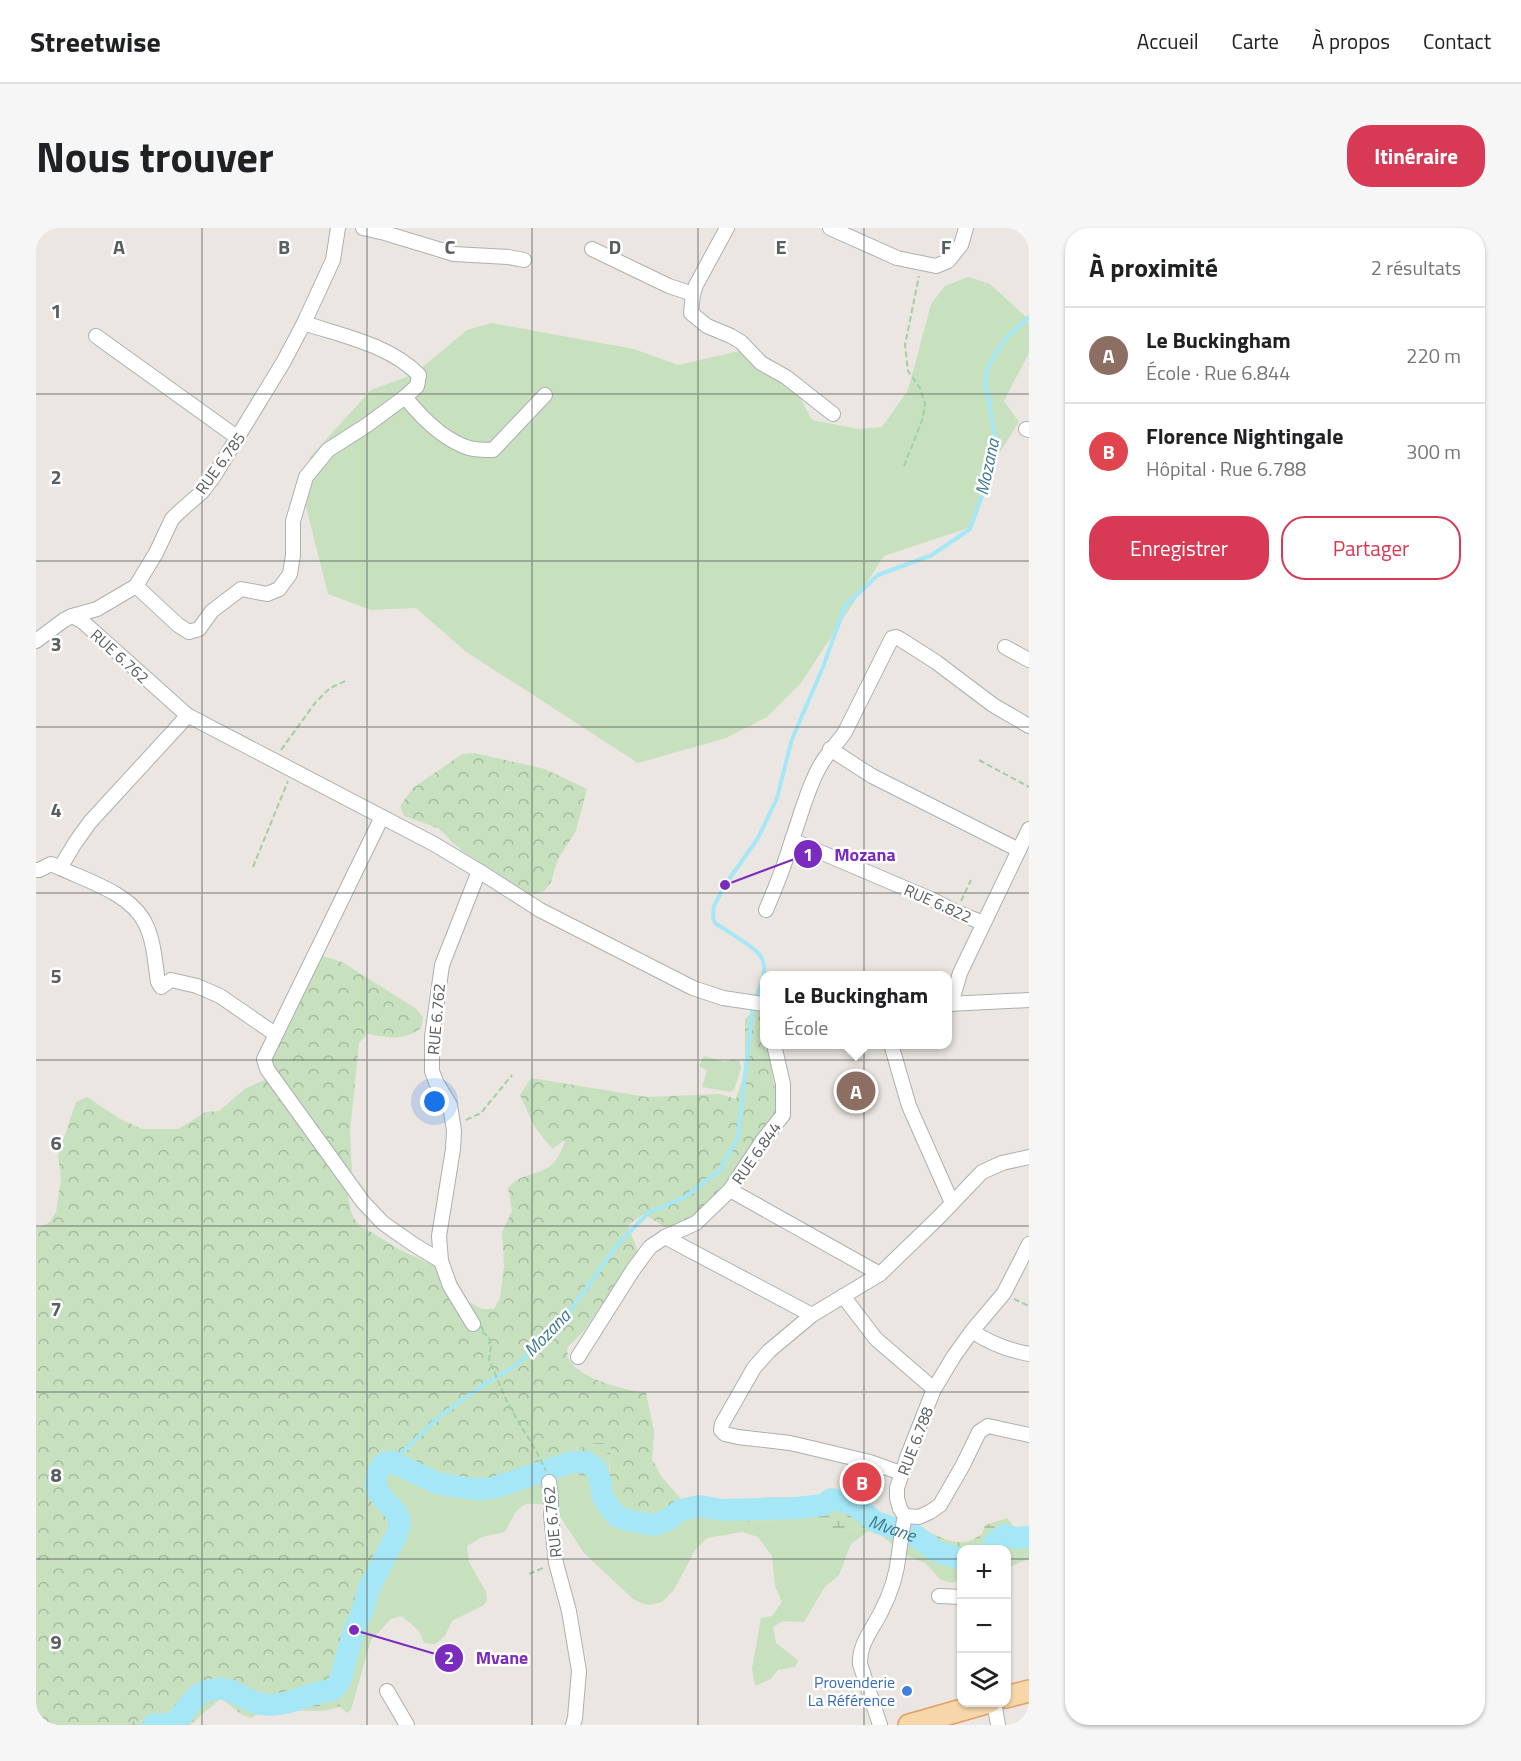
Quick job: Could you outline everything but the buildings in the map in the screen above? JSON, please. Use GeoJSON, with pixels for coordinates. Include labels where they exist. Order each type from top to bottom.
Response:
{"type":"FeatureCollection","features":[{"type":"Feature","properties":{"kind":"main road"},"geometry":{"type":"LineString","coordinates":[[909,1725],[971,1707]]}},
{"type":"Feature","properties":{"kind":"street","name":"RUE 6.785"},"geometry":{"type":"LineString","coordinates":[[36,641],[57,624],[72,616],[97,609],[136,586],[156,553],[172,519],[202,492],[238,438],[284,361],[333,260],[338,228]]}},
{"type":"Feature","properties":{"kind":"street"},"geometry":{"type":"LineString","coordinates":[[363,228],[454,254],[524,260]]}},
{"type":"Feature","properties":{"kind":"street"},"geometry":{"type":"LineString","coordinates":[[727,228],[696,285],[691,313],[707,326],[741,342],[761,363],[786,377],[833,414]]}},
{"type":"Feature","properties":{"kind":"street"},"geometry":{"type":"LineString","coordinates":[[830,228],[897,258],[936,267],[948,261],[961,245],[966,228]]}},
{"type":"Feature","properties":{"kind":"street"},"geometry":{"type":"LineString","coordinates":[[592,249],[669,286],[693,294]]}},
{"type":"Feature","properties":{"kind":"street"},"geometry":{"type":"LineString","coordinates":[[136,586],[178,625],[189,632],[199,629],[212,611],[241,589],[267,594],[279,589],[290,574],[293,555],[293,521],[306,477],[328,450],[367,425],[417,386],[419,375],[410,366],[387,352],[304,323]]}},
{"type":"Feature","properties":{"kind":"street"},"geometry":{"type":"LineString","coordinates":[[96,336],[238,438]]}},
{"type":"Feature","properties":{"kind":"street"},"geometry":{"type":"LineString","coordinates":[[405,397],[421,417],[450,439],[470,448],[493,450],[545,395]]}},
{"type":"Feature","properties":{"kind":"street","name":"RUE 6.762"},"geometry":{"type":"LineString","coordinates":[[72,616],[82,621],[187,715],[434,844],[478,871],[442,965],[432,1037],[432,1071],[450,1105],[453,1120],[453,1149],[440,1236],[441,1261],[450,1286],[473,1324]]}},
{"type":"Feature","properties":{"kind":"street"},"geometry":{"type":"LineString","coordinates":[[766,910],[809,790],[820,766],[830,749],[838,743],[845,732],[892,638],[896,637],[936,662],[993,705],[1029,726]]}},
{"type":"Feature","properties":{"kind":"street"},"geometry":{"type":"LineString","coordinates":[[1005,647],[1029,660]]}},
{"type":"Feature","properties":{"kind":"street"},"geometry":{"type":"LineString","coordinates":[[60,868],[90,822],[187,715]]}},
{"type":"Feature","properties":{"kind":"street"},"geometry":{"type":"LineString","coordinates":[[830,749],[872,776],[1019,850]]}},
{"type":"Feature","properties":{"kind":"street"},"geometry":{"type":"LineString","coordinates":[[382,817],[264,1059],[267,1069],[363,1202],[383,1223],[441,1261]]}},
{"type":"Feature","properties":{"kind":"street"},"geometry":{"type":"LineString","coordinates":[[952,996],[983,923],[1029,829]]}},
{"type":"Feature","properties":{"kind":"street","name":"RUE 6.822"},"geometry":{"type":"LineString","coordinates":[[792,840],[983,923]]}},
{"type":"Feature","properties":{"kind":"street"},"geometry":{"type":"LineString","coordinates":[[36,870],[51,864],[123,898],[136,908],[145,923],[161,987],[171,980],[197,986],[220,996],[275,1034]]}},
{"type":"Feature","properties":{"kind":"street"},"geometry":{"type":"LineString","coordinates":[[478,871],[540,910],[693,988],[723,998],[760,1003]]}},
{"type":"Feature","properties":{"kind":"street"},"geometry":{"type":"LineString","coordinates":[[952,1004],[1029,1000]]}},
{"type":"Feature","properties":{"kind":"street","name":"RUE 6.844"},"geometry":{"type":"LineString","coordinates":[[578,1357],[650,1247],[696,1223],[730,1190],[763,1140],[783,1115],[783,1084],[775,1049]]}},
{"type":"Feature","properties":{"kind":"street"},"geometry":{"type":"LineString","coordinates":[[892,1049],[909,1106],[952,1203]]}},
{"type":"Feature","properties":{"kind":"street"},"geometry":{"type":"LineString","coordinates":[[901,1473],[870,1462],[790,1443],[725,1434],[721,1430],[722,1424],[749,1377],[769,1350],[813,1315],[880,1274],[982,1172],[1002,1163],[1029,1157]]}},
{"type":"Feature","properties":{"kind":"street"},"geometry":{"type":"LineString","coordinates":[[730,1190],[880,1274]]}},
{"type":"Feature","properties":{"kind":"street"},"geometry":{"type":"LineString","coordinates":[[665,1238],[813,1315]]}},
{"type":"Feature","properties":{"kind":"street","name":"RUE 6.788"},"geometry":{"type":"LineString","coordinates":[[880,1725],[860,1664],[860,1657],[862,1647],[888,1597],[899,1555],[904,1520],[897,1498],[901,1473],[934,1389],[948,1364],[972,1331],[1004,1293],[1029,1244]]}},
{"type":"Feature","properties":{"kind":"street"},"geometry":{"type":"LineString","coordinates":[[843,1296],[876,1339],[934,1389]]}},
{"type":"Feature","properties":{"kind":"street"},"geometry":{"type":"LineString","coordinates":[[972,1331],[999,1346],[1029,1354]]}},
{"type":"Feature","properties":{"kind":"street"},"geometry":{"type":"LineString","coordinates":[[904,1520],[919,1517],[940,1505],[979,1432],[988,1426],[1029,1435]]}},
{"type":"Feature","properties":{"kind":"street","name":"RUE 6.762"},"geometry":{"type":"LineString","coordinates":[[549,1482],[550,1515],[556,1563],[569,1611],[579,1671],[573,1725]]}},
{"type":"Feature","properties":{"kind":"street"},"geometry":{"type":"LineString","coordinates":[[939,1596],[957,1597]]}},
{"type":"Feature","properties":{"kind":"street"},"geometry":{"type":"LineString","coordinates":[[387,1691],[407,1725]]}},
{"type":"Feature","properties":{"kind":"street"},"geometry":{"type":"LineString","coordinates":[[998,1725],[1003,1707]]}},
{"type":"Feature","properties":{"kind":"path"},"geometry":{"type":"LineString","coordinates":[[904,466],[923,418],[925,404],[920,388],[908,371],[905,345],[922,264]]}},
{"type":"Feature","properties":{"kind":"path"},"geometry":{"type":"LineString","coordinates":[[274,760],[315,703],[330,688],[348,680]]}},
{"type":"Feature","properties":{"kind":"path"},"geometry":{"type":"LineString","coordinates":[[978,760],[1029,787]]}},
{"type":"Feature","properties":{"kind":"path"},"geometry":{"type":"LineString","coordinates":[[253,867],[293,770]]}},
{"type":"Feature","properties":{"kind":"path"},"geometry":{"type":"LineString","coordinates":[[956,912],[971,880]]}},
{"type":"Feature","properties":{"kind":"path"},"geometry":{"type":"LineString","coordinates":[[453,1120],[468,1120],[481,1113],[512,1074]]}},
{"type":"Feature","properties":{"kind":"path","name":"RUE 6.762"},"geometry":{"type":"LineString","coordinates":[[473,1324],[489,1337],[489,1359],[508,1404],[545,1468],[549,1482]]}},
{"type":"Feature","properties":{"kind":"path"},"geometry":{"type":"LineString","coordinates":[[529,1574],[556,1563]]}},
{"type":"Feature","properties":{"kind":"green space"},"geometry":{"type":"Polygon","coordinates":[[[968,277],[990,284],[1026,317],[1029,324],[1029,353],[1004,401],[1019,422],[980,484],[980,507],[971,527],[884,556],[801,683],[767,717],[726,738],[638,763],[465,651],[416,608],[371,610],[328,594],[305,503],[310,457],[371,390],[414,374],[467,330],[491,323],[634,349],[678,365],[748,349],[789,378],[812,420],[858,429],[882,427],[908,390],[931,304],[945,286],[968,277]]]}},
{"type":"Feature","properties":{"kind":"green space"},"geometry":{"type":"Polygon","coordinates":[[[474,753],[545,769],[587,789],[576,831],[558,859],[551,882],[544,891],[532,895],[462,851],[438,828],[404,816],[400,806],[413,788],[462,754],[474,753]]]}},
{"type":"Feature","properties":{"kind":"green space"},"geometry":{"type":"Polygon","coordinates":[[[320,955],[342,962],[415,1008],[423,1017],[421,1028],[408,1035],[388,1037],[367,1034],[359,1043],[350,1133],[352,1169],[347,1191],[352,1215],[358,1224],[400,1250],[442,1269],[462,1298],[482,1309],[494,1309],[500,1298],[504,1265],[502,1232],[512,1211],[508,1188],[522,1177],[542,1171],[551,1165],[559,1155],[566,1139],[552,1149],[534,1126],[520,1095],[531,1078],[647,1097],[720,1094],[736,1099],[745,1071],[745,1019],[753,1011],[760,1010],[760,1049],[772,1049],[772,1071],[779,1112],[718,1196],[685,1222],[665,1227],[644,1214],[628,1225],[638,1252],[584,1331],[567,1348],[568,1358],[581,1372],[615,1386],[646,1393],[654,1431],[652,1459],[661,1476],[682,1500],[658,1515],[628,1513],[620,1508],[611,1490],[611,1448],[593,1443],[560,1458],[519,1471],[501,1481],[472,1483],[452,1479],[418,1466],[400,1455],[369,1490],[387,1518],[389,1528],[328,1682],[301,1692],[270,1695],[227,1682],[200,1685],[187,1705],[176,1714],[124,1725],[36,1725],[36,1227],[50,1222],[56,1212],[61,1179],[58,1156],[76,1102],[87,1097],[120,1119],[142,1129],[178,1129],[206,1112],[219,1111],[246,1088],[267,1079],[280,1036],[293,1018],[320,955]]]}},
{"type":"Feature","properties":{"kind":"green space"},"geometry":{"type":"Polygon","coordinates":[[[704,1056],[725,1062],[733,1059],[739,1061],[741,1068],[734,1090],[730,1092],[702,1087],[707,1070],[699,1066],[704,1056]]]}},
{"type":"Feature","properties":{"kind":"green space"},"geometry":{"type":"Polygon","coordinates":[[[593,1443],[604,1443],[611,1448],[608,1479],[613,1497],[620,1509],[633,1515],[657,1515],[682,1500],[691,1499],[703,1498],[732,1504],[765,1497],[799,1497],[813,1500],[827,1508],[862,1510],[896,1521],[896,1529],[891,1536],[869,1528],[837,1531],[812,1517],[736,1523],[695,1515],[649,1533],[618,1524],[605,1516],[596,1506],[589,1485],[574,1469],[551,1476],[542,1476],[520,1489],[495,1497],[465,1499],[452,1497],[427,1483],[389,1472],[384,1479],[403,1514],[404,1529],[360,1626],[340,1707],[323,1711],[266,1710],[250,1718],[222,1699],[190,1725],[124,1725],[176,1714],[207,1681],[222,1681],[270,1695],[300,1692],[328,1682],[342,1646],[353,1605],[375,1566],[389,1528],[387,1517],[369,1490],[369,1480],[376,1461],[388,1453],[400,1455],[418,1466],[452,1479],[472,1483],[501,1481],[519,1471],[560,1458],[593,1443]]]}},
{"type":"Feature","properties":{"kind":"green space"},"geometry":{"type":"Polygon","coordinates":[[[574,1469],[589,1485],[596,1506],[664,1528],[683,1518],[695,1515],[736,1523],[812,1517],[837,1531],[869,1528],[882,1534],[896,1529],[953,1560],[957,1559],[957,1580],[953,1583],[941,1580],[925,1563],[903,1554],[881,1535],[868,1531],[851,1544],[839,1575],[824,1588],[804,1622],[783,1621],[773,1627],[776,1643],[798,1661],[795,1667],[778,1670],[771,1679],[755,1686],[752,1669],[761,1618],[772,1616],[782,1602],[775,1586],[772,1556],[758,1537],[742,1532],[707,1538],[695,1550],[674,1590],[662,1602],[650,1605],[633,1599],[584,1553],[553,1506],[527,1504],[514,1515],[505,1532],[482,1537],[467,1546],[469,1562],[486,1592],[487,1600],[484,1605],[452,1621],[445,1636],[435,1644],[424,1643],[419,1631],[402,1616],[391,1619],[371,1640],[351,1710],[347,1713],[340,1707],[360,1626],[404,1529],[402,1514],[384,1479],[389,1472],[427,1483],[452,1497],[520,1489],[542,1476],[551,1476],[574,1469]]]}},
{"type":"Feature","properties":{"kind":"green space"},"geometry":{"type":"Polygon","coordinates":[[[1007,1518],[1014,1527],[1029,1529],[1029,1539],[1002,1538],[990,1545],[957,1545],[957,1559],[954,1560],[909,1543],[907,1534],[913,1527],[951,1541],[966,1542],[982,1534],[985,1525],[1007,1518]]]}},
{"type":"Feature","properties":{"kind":"green space"},"geometry":{"type":"Polygon","coordinates":[[[1002,1538],[1029,1539],[1029,1559],[1011,1566],[1011,1545],[991,1545],[1002,1538]]]}},
{"type":"Feature","properties":{"kind":"waterway","name":"Mozana"},"geometry":{"type":"LineString","coordinates":[[764,971],[759,954],[715,923],[714,906],[725,885],[758,838],[777,798],[792,739],[823,667],[845,606],[878,575],[932,555],[970,529],[983,493],[995,437],[986,374],[990,363],[1006,338],[1029,317]]}},
{"type":"Feature","properties":{"kind":"waterway","name":"Mozana"},"geometry":{"type":"LineString","coordinates":[[755,999],[760,988]]}},
{"type":"Feature","properties":{"kind":"waterway","name":"Mozana"},"geometry":{"type":"LineString","coordinates":[[392,1462],[440,1416],[483,1385],[515,1366],[558,1328],[617,1245],[648,1213],[685,1197],[719,1171],[738,1137],[753,1006]]}},
{"type":"Feature","properties":{"kind":"waterway","name":"Mvane"},"geometry":{"type":"LineString","coordinates":[[153,1725],[169,1724],[176,1720],[196,1697],[211,1690],[229,1690],[256,1703],[270,1705],[332,1690],[340,1681],[354,1630],[369,1588],[399,1527],[398,1516],[381,1496],[376,1486],[379,1469],[387,1462],[392,1462],[439,1484],[473,1489],[493,1488],[572,1462],[586,1462],[596,1469],[602,1495],[618,1517],[654,1525],[667,1520],[681,1510],[699,1506],[722,1510],[797,1508],[822,1505],[832,1499],[854,1505],[876,1522],[916,1536],[937,1552],[957,1558]]}},
{"type":"Feature","properties":{"kind":"waterway","name":"Mvane"},"geometry":{"type":"LineString","coordinates":[[994,1545],[1005,1535],[1015,1538],[1029,1537]]}},
{"type":"Feature","properties":{"kind":"place","name":"Mozana"},"geometry":{"type":"Point","coordinates":[725,885]}},
{"type":"Feature","properties":{"kind":"place","name":"Le Buckingham"},"geometry":{"type":"Point","coordinates":[856,1091]}},
{"type":"Feature","properties":{"kind":"place","name":"Florence Nightingale"},"geometry":{"type":"Point","coordinates":[862,1482]}},
{"type":"Feature","properties":{"kind":"place","name":"Mvane"},"geometry":{"type":"Point","coordinates":[354,1630]}},
{"type":"Feature","properties":{"kind":"place","name":"Provenderie La Référence"},"geometry":{"type":"Point","coordinates":[907,1691]}}]}
